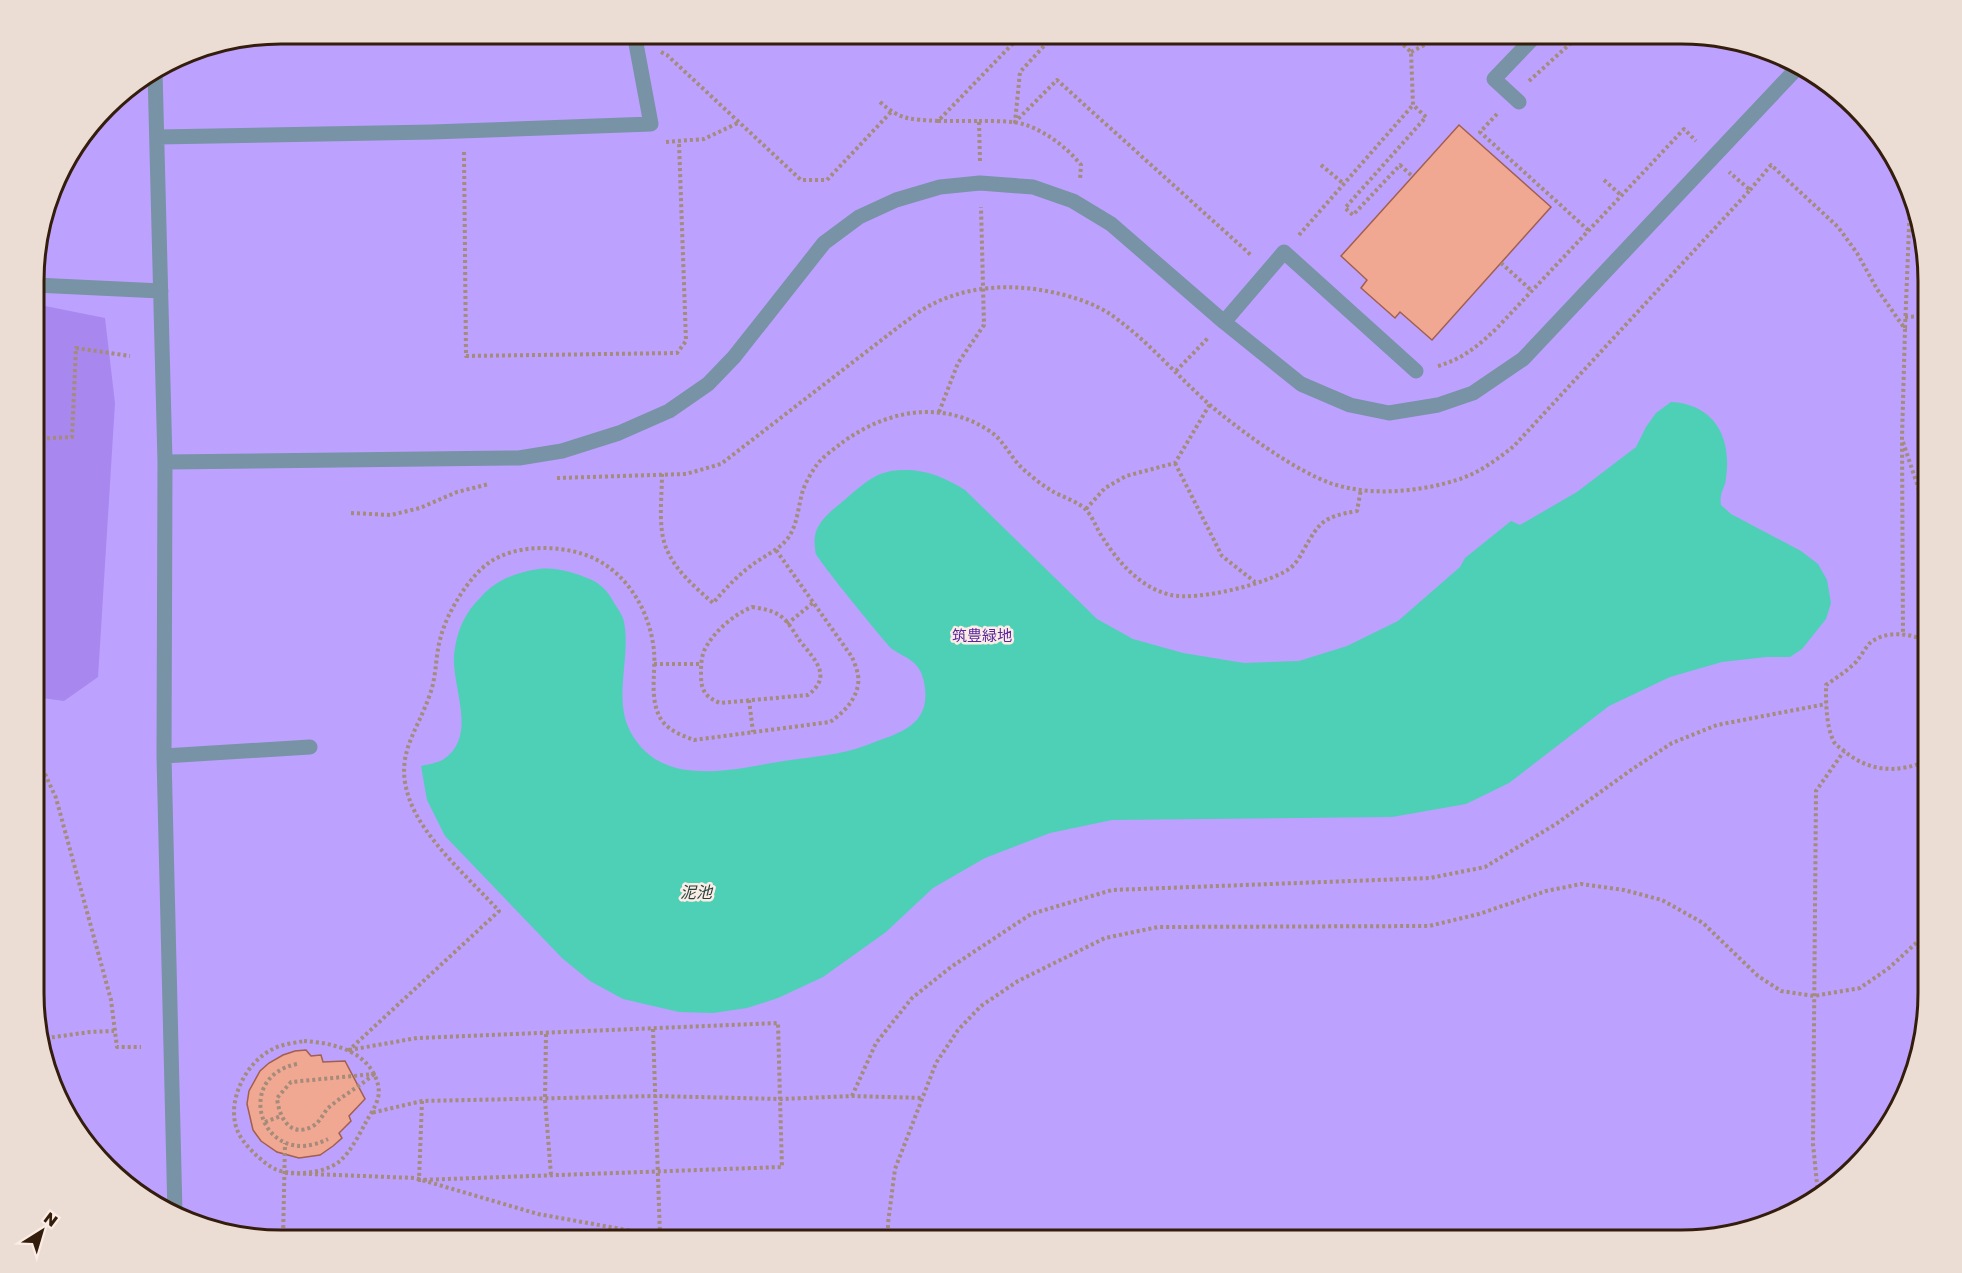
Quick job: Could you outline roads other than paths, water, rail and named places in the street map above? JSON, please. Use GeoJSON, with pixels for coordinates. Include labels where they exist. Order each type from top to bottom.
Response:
{"type":"FeatureCollection","features":[{"type":"Feature","properties":{"kind":"lane"},"geometry":{"type":"LineString","coordinates":[[157,137],[432,132],[651,124],[636,44]]}},
{"type":"Feature","properties":{"kind":"lane"},"geometry":{"type":"LineString","coordinates":[[1516,99],[1494,79],[1527,44]]}},
{"type":"Feature","properties":{"kind":"lane"},"geometry":{"type":"LineString","coordinates":[[165,462],[519,458],[562,451],[619,433],[669,411],[708,384],[734,357],[824,243],[859,217],[896,200],[940,187],[980,183],[1033,187],[1073,201],[1111,224],[1301,384],[1350,405],[1389,413],[1438,405],[1473,393],[1523,359],[1794,72]]}},
{"type":"Feature","properties":{"kind":"lane"},"geometry":{"type":"LineString","coordinates":[[155,79],[165,462],[164,756],[175,1204]]}},
{"type":"Feature","properties":{"kind":"lane"},"geometry":{"type":"LineString","coordinates":[[1224,321],[1284,252],[1416,371]]}},
{"type":"Feature","properties":{"kind":"lane"},"geometry":{"type":"LineString","coordinates":[[44,285],[161,291]]}},
{"type":"Feature","properties":{"kind":"lane"},"geometry":{"type":"LineString","coordinates":[[164,756],[310,747]]}},
{"type":"Feature","properties":{"kind":"water","name":"泥池"},"geometry":{"type":"Polygon","coordinates":[[[1671,402],[1699,409],[1717,425],[1723,436],[1727,463],[1721,505],[1731,514],[1801,551],[1818,564],[1827,580],[1831,603],[1826,619],[1802,649],[1790,657],[1722,662],[1670,677],[1609,706],[1509,783],[1466,804],[1392,817],[1112,820],[1050,833],[985,858],[933,888],[886,932],[823,977],[778,998],[747,1008],[713,1013],[679,1012],[623,999],[590,981],[562,958],[445,836],[427,800],[421,766],[444,759],[454,749],[460,737],[461,711],[454,656],[462,624],[475,603],[487,591],[500,581],[523,572],[539,569],[563,570],[599,584],[608,593],[621,614],[626,635],[622,691],[625,718],[630,731],[643,750],[660,762],[679,769],[721,771],[742,768],[857,748],[911,726],[923,709],[924,682],[919,669],[912,661],[887,644],[816,554],[816,531],[825,517],[864,484],[883,473],[911,470],[930,473],[965,490],[1097,619],[1133,639],[1183,653],[1244,663],[1299,661],[1347,646],[1398,621],[1460,567],[1465,558],[1511,521],[1520,525],[1577,492],[1636,447],[1656,413],[1671,402]]]}},
{"type":"Feature","properties":{"kind":"park label","name":"筑豊緑地"},"geometry":{"type":"Point","coordinates":[982,636]}}]}
